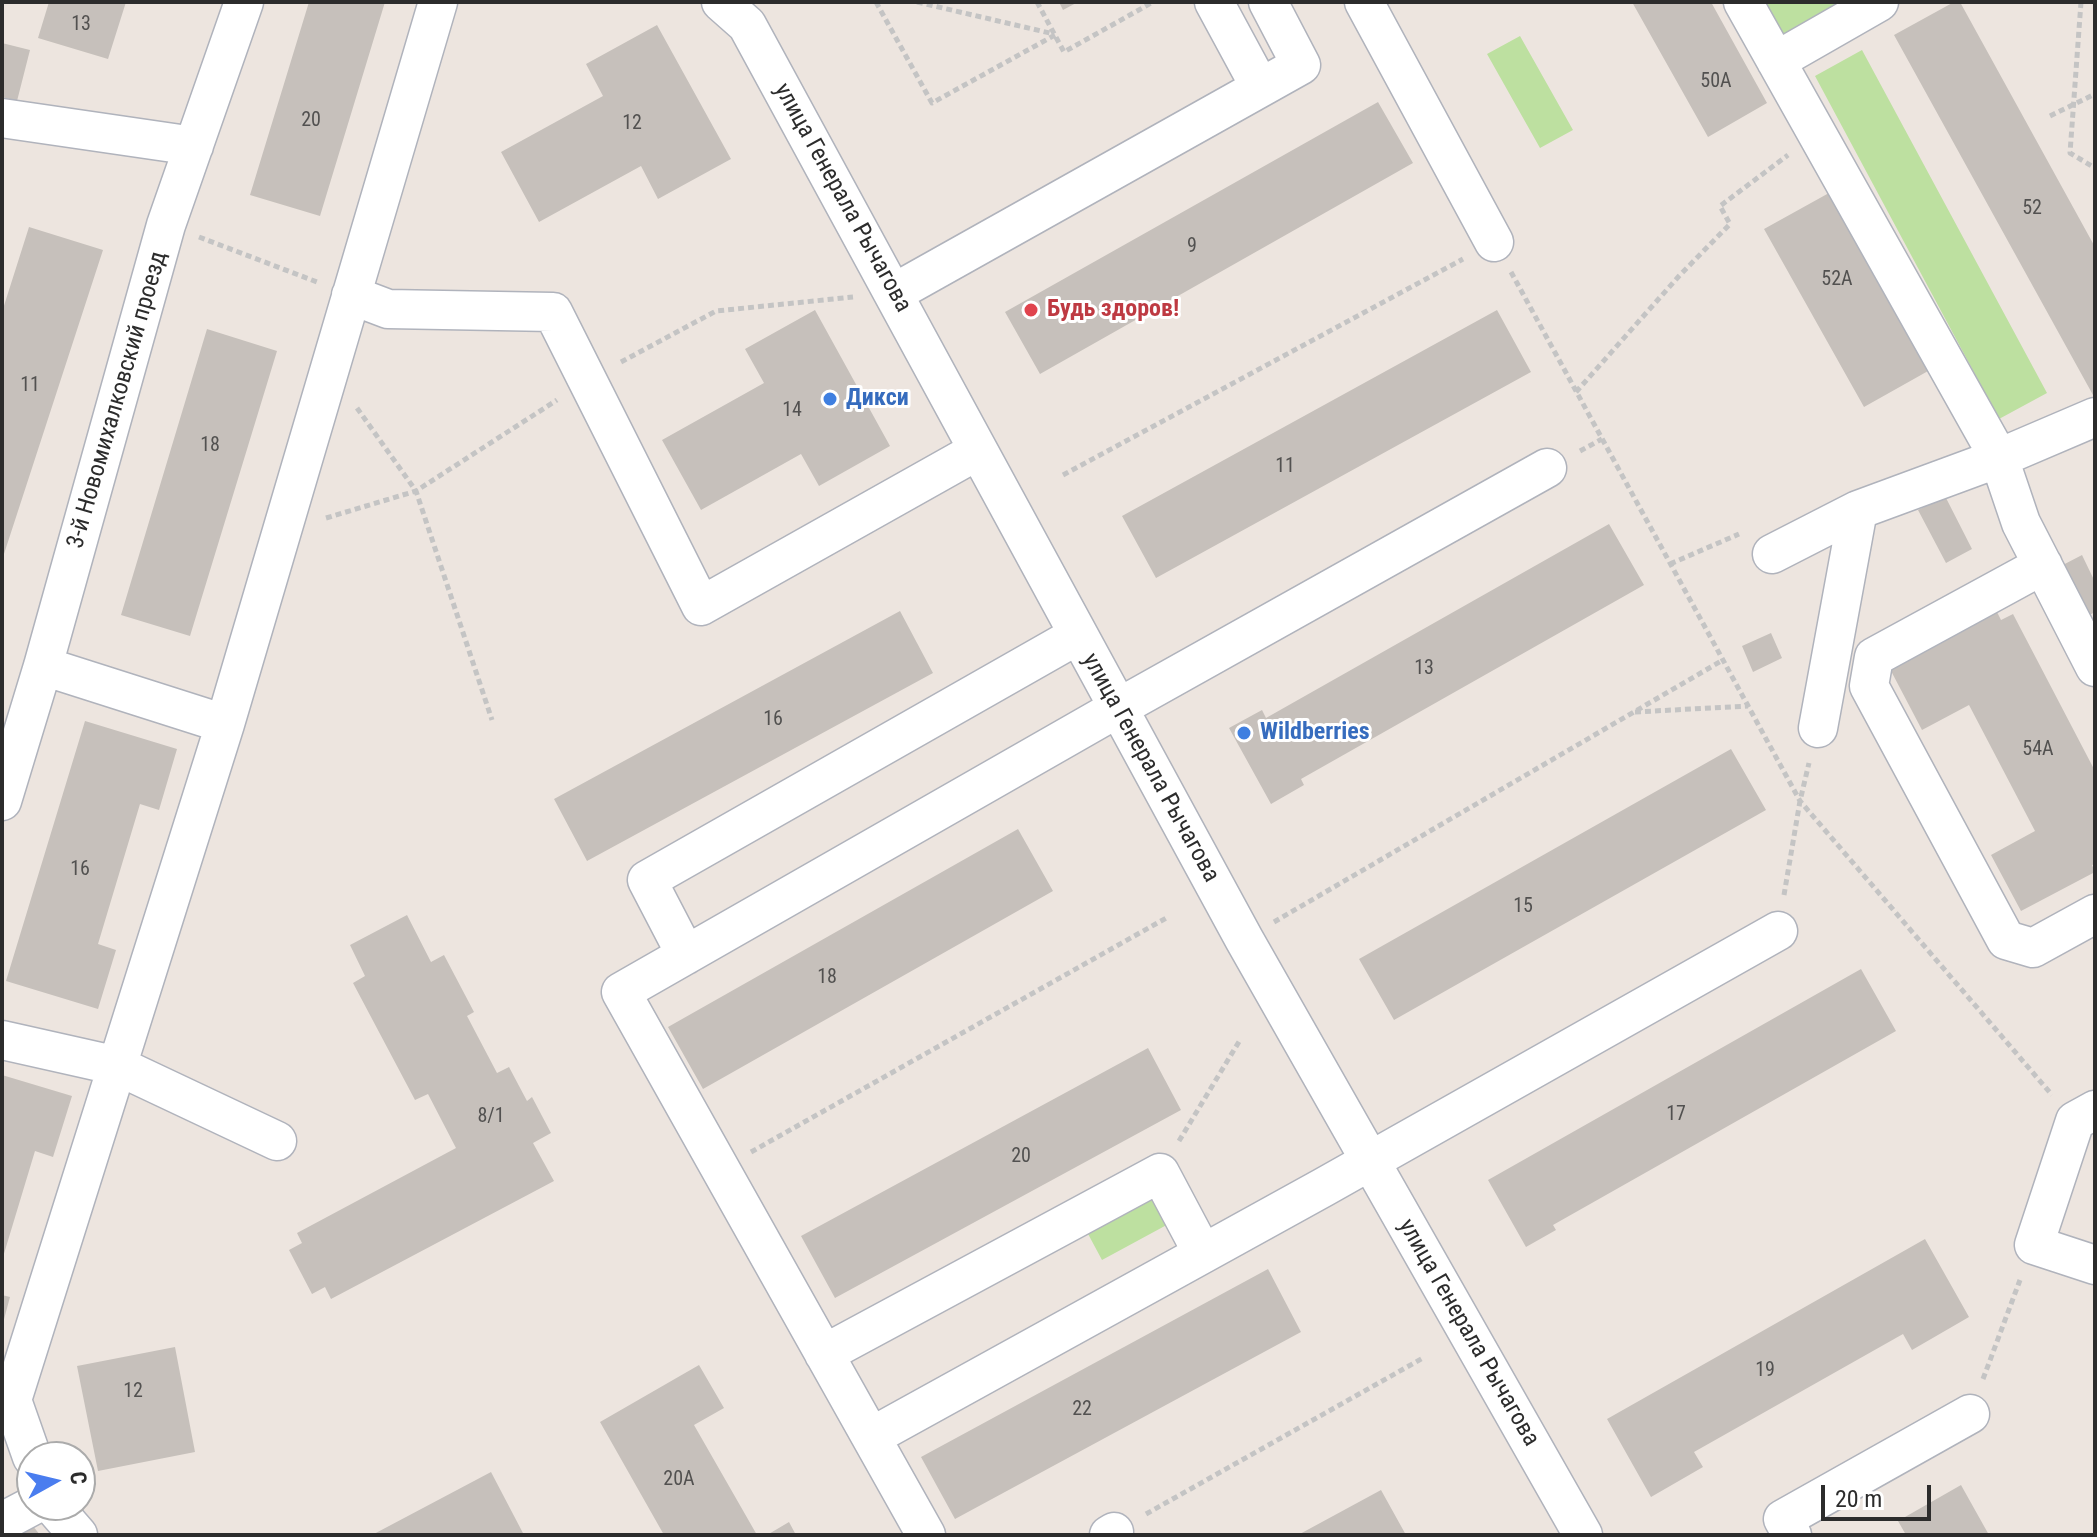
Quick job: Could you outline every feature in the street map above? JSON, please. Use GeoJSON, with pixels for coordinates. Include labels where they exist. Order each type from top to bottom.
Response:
{"type":"FeatureCollection","features":[{"type":"Feature","properties":{"kind":"street","name":"3-й Новомихалковский проезд"},"geometry":{"type":"LineString","coordinates":[[2,801],[43,666],[166,225],[244,2]]}},
{"type":"Feature","properties":{"kind":"street"},"geometry":{"type":"LineString","coordinates":[[25,1441],[7,1399],[118,1066],[225,724],[438,2]]}},
{"type":"Feature","properties":{"kind":"street","name":"улица Генерала Рычагова"},"geometry":{"type":"LineString","coordinates":[[721,2],[747,25],[1244,939],[1571,1531]]}},
{"type":"Feature","properties":{"kind":"street"},"geometry":{"type":"LineString","coordinates":[[1214,2],[1260,87]]}},
{"type":"Feature","properties":{"kind":"street"},"geometry":{"type":"LineString","coordinates":[[894,293],[1301,65],[1268,2]]}},
{"type":"Feature","properties":{"kind":"street"},"geometry":{"type":"LineString","coordinates":[[1364,2],[1494,242]]}},
{"type":"Feature","properties":{"kind":"street"},"geometry":{"type":"LineString","coordinates":[[1743,2],[1999,458],[2021,523],[2095,667]]}},
{"type":"Feature","properties":{"kind":"street"},"geometry":{"type":"LineString","coordinates":[[1776,61],[1879,2]]}},
{"type":"Feature","properties":{"kind":"street"},"geometry":{"type":"LineString","coordinates":[[2,118],[194,146]]}},
{"type":"Feature","properties":{"kind":"street"},"geometry":{"type":"LineString","coordinates":[[351,295],[388,309],[553,312],[701,606],[977,451]]}},
{"type":"Feature","properties":{"kind":"street"},"geometry":{"type":"LineString","coordinates":[[1772,554],[1858,510],[2092,425]]}},
{"type":"Feature","properties":{"kind":"street"},"geometry":{"type":"LineString","coordinates":[[926,1535],[621,992],[1118,708],[1547,468]]}},
{"type":"Feature","properties":{"kind":"street"},"geometry":{"type":"LineString","coordinates":[[1818,728],[1858,510]]}},
{"type":"Feature","properties":{"kind":"street"},"geometry":{"type":"LineString","coordinates":[[2043,565],[1874,657],[1869,686],[2006,940],[2033,948],[2095,914]]}},
{"type":"Feature","properties":{"kind":"street"},"geometry":{"type":"LineString","coordinates":[[686,955],[647,880],[1078,635]]}},
{"type":"Feature","properties":{"kind":"street"},"geometry":{"type":"LineString","coordinates":[[43,666],[225,724]]}},
{"type":"Feature","properties":{"kind":"street"},"geometry":{"type":"LineString","coordinates":[[871,1437],[1778,931]]}},
{"type":"Feature","properties":{"kind":"street"},"geometry":{"type":"LineString","coordinates":[[2,1040],[118,1066],[277,1141]]}},
{"type":"Feature","properties":{"kind":"street"},"geometry":{"type":"LineString","coordinates":[[2085,1115],[2034,1245],[2095,1265]]}},
{"type":"Feature","properties":{"kind":"street"},"geometry":{"type":"LineString","coordinates":[[824,1354],[1160,1173],[1203,1254]]}},
{"type":"Feature","properties":{"kind":"street"},"geometry":{"type":"LineString","coordinates":[[1792,1535],[1783,1519],[1970,1414]]}},
{"type":"Feature","properties":{"kind":"path"},"geometry":{"type":"LineString","coordinates":[[876,2],[932,103],[1055,35]]}},
{"type":"Feature","properties":{"kind":"path"},"geometry":{"type":"LineString","coordinates":[[917,2],[1055,35]]}},
{"type":"Feature","properties":{"kind":"path"},"geometry":{"type":"LineString","coordinates":[[1037,2],[1064,52],[1153,2]]}},
{"type":"Feature","properties":{"kind":"path"},"geometry":{"type":"LineString","coordinates":[[2081,2],[2070,153],[2095,168]]}},
{"type":"Feature","properties":{"kind":"path"},"geometry":{"type":"LineString","coordinates":[[2050,116],[2095,94]]}},
{"type":"Feature","properties":{"kind":"path"},"geometry":{"type":"LineString","coordinates":[[1576,392],[1679,276],[1730,224],[1720,206],[1818,133]]}},
{"type":"Feature","properties":{"kind":"path"},"geometry":{"type":"LineString","coordinates":[[166,225],[351,295]]}},
{"type":"Feature","properties":{"kind":"path"},"geometry":{"type":"LineString","coordinates":[[1063,475],[1494,242],[1800,801],[2085,1115]]}},
{"type":"Feature","properties":{"kind":"path"},"geometry":{"type":"LineString","coordinates":[[330,370],[416,491],[492,720]]}},
{"type":"Feature","properties":{"kind":"path"},"geometry":{"type":"LineString","coordinates":[[1670,564],[1744,532],[1772,554]]}},
{"type":"Feature","properties":{"kind":"path"},"geometry":{"type":"LineString","coordinates":[[1244,939],[1723,660]]}},
{"type":"Feature","properties":{"kind":"path"},"geometry":{"type":"LineString","coordinates":[[1634,712],[1748,706]]}},
{"type":"Feature","properties":{"kind":"path"},"geometry":{"type":"LineString","coordinates":[[1778,931],[1800,801],[1818,728]]}},
{"type":"Feature","properties":{"kind":"path"},"geometry":{"type":"LineString","coordinates":[[720,1170],[1168,917]]}},
{"type":"Feature","properties":{"kind":"path"},"geometry":{"type":"LineString","coordinates":[[1160,1173],[1240,1040]]}},
{"type":"Feature","properties":{"kind":"path"},"geometry":{"type":"LineString","coordinates":[[1970,1414],[2034,1245]]}},
{"type":"Feature","properties":{"kind":"path"},"geometry":{"type":"LineString","coordinates":[[1112,1534],[1423,1358]]}},
{"type":"Feature","properties":{"kind":"green space"},"geometry":{"type":"Polygon","coordinates":[[[1754,2],[1848,2],[1779,46],[1754,2]]]}},
{"type":"Feature","properties":{"kind":"green space"},"geometry":{"type":"Polygon","coordinates":[[[1520,36],[1573,130],[1540,148],[1487,54],[1520,36]]]}},
{"type":"Feature","properties":{"kind":"green space"},"geometry":{"type":"Polygon","coordinates":[[[1862,50],[2047,393],[1999,419],[1815,76],[1862,50]]]}},
{"type":"Feature","properties":{"kind":"green space"},"geometry":{"type":"Polygon","coordinates":[[[1159,1193],[1174,1221],[1102,1260],[1087,1232],[1159,1193]]]}},
{"type":"Feature","properties":{"kind":"building"},"geometry":{"type":"Polygon","coordinates":[[[49,2],[126,2],[108,59],[38,38],[49,2]]]}},
{"type":"Feature","properties":{"kind":"building"},"geometry":{"type":"Polygon","coordinates":[[[309,2],[385,2],[320,216],[250,195],[309,2]]]}},
{"type":"Feature","properties":{"kind":"building"},"geometry":{"type":"Polygon","coordinates":[[[1059,2],[1078,2],[1063,10],[1059,2]]]}},
{"type":"Feature","properties":{"kind":"building"},"geometry":{"type":"Polygon","coordinates":[[[1632,2],[1711,2],[1767,103],[1708,137],[1632,2]]]}},
{"type":"Feature","properties":{"kind":"building"},"geometry":{"type":"Polygon","coordinates":[[[1954,2],[1960,2],[2095,247],[2093,395],[1894,35],[1954,2]]]}},
{"type":"Feature","properties":{"kind":"building"},"geometry":{"type":"Polygon","coordinates":[[[657,25],[731,159],[658,199],[641,166],[539,222],[501,152],[603,96],[586,64],[657,25]]]}},
{"type":"Feature","properties":{"kind":"building"},"geometry":{"type":"Polygon","coordinates":[[[2,43],[30,50],[17,101],[2,97],[2,43]]]}},
{"type":"Feature","properties":{"kind":"building"},"geometry":{"type":"Polygon","coordinates":[[[1378,102],[1413,163],[1040,374],[1005,312],[1378,102]]]}},
{"type":"Feature","properties":{"kind":"building"},"geometry":{"type":"Polygon","coordinates":[[[1838,188],[1937,366],[1864,407],[1764,229],[1838,188]]]}},
{"type":"Feature","properties":{"kind":"building"},"geometry":{"type":"Polygon","coordinates":[[[29,227],[103,250],[3,557],[2,312],[29,227]]]}},
{"type":"Feature","properties":{"kind":"building"},"geometry":{"type":"Polygon","coordinates":[[[815,310],[890,446],[819,486],[801,454],[701,510],[662,440],[764,383],[745,349],[815,310]]]}},
{"type":"Feature","properties":{"kind":"building"},"geometry":{"type":"Polygon","coordinates":[[[1497,310],[1531,372],[1156,578],[1122,516],[1497,310]]]}},
{"type":"Feature","properties":{"kind":"building"},"geometry":{"type":"Polygon","coordinates":[[[207,329],[277,351],[190,636],[121,615],[207,329]]]}},
{"type":"Feature","properties":{"kind":"building"},"geometry":{"type":"Polygon","coordinates":[[[1945,496],[1972,549],[1946,563],[1918,510],[1945,496]]]}},
{"type":"Feature","properties":{"kind":"building"},"geometry":{"type":"Polygon","coordinates":[[[1609,524],[1644,585],[1301,779],[1304,785],[1271,804],[1229,728],[1262,710],[1266,718],[1609,524]]]}},
{"type":"Feature","properties":{"kind":"building"},"geometry":{"type":"Polygon","coordinates":[[[2082,555],[2095,582],[2095,612],[2084,618],[2059,567],[2082,555]]]}},
{"type":"Feature","properties":{"kind":"building"},"geometry":{"type":"Polygon","coordinates":[[[900,611],[933,673],[587,861],[554,799],[900,611]]]}},
{"type":"Feature","properties":{"kind":"building"},"geometry":{"type":"Polygon","coordinates":[[[1997,612],[2001,620],[2013,614],[2095,771],[2095,864],[2092,865],[2095,872],[2021,911],[1991,855],[2035,831],[1969,705],[1922,730],[1890,669],[1997,612]]]}},
{"type":"Feature","properties":{"kind":"building"},"geometry":{"type":"Polygon","coordinates":[[[1771,633],[1782,658],[1753,672],[1742,646],[1771,633]]]}},
{"type":"Feature","properties":{"kind":"building"},"geometry":{"type":"Polygon","coordinates":[[[85,721],[177,749],[159,810],[140,804],[98,944],[116,950],[98,1009],[6,981],[85,721]]]}},
{"type":"Feature","properties":{"kind":"building"},"geometry":{"type":"Polygon","coordinates":[[[1731,749],[1766,810],[1394,1020],[1359,959],[1731,749]]]}},
{"type":"Feature","properties":{"kind":"building"},"geometry":{"type":"Polygon","coordinates":[[[1018,829],[1053,891],[703,1089],[668,1027],[1018,829]]]}},
{"type":"Feature","properties":{"kind":"building"},"geometry":{"type":"Polygon","coordinates":[[[407,915],[431,962],[444,955],[474,1012],[467,1016],[497,1073],[509,1067],[527,1101],[532,1097],[551,1133],[533,1143],[554,1181],[331,1299],[325,1287],[312,1294],[289,1250],[302,1243],[297,1233],[456,1148],[428,1094],[415,1100],[353,983],[365,976],[350,945],[407,915]]]}},
{"type":"Feature","properties":{"kind":"building"},"geometry":{"type":"Polygon","coordinates":[[[1861,969],[1896,1031],[1553,1225],[1556,1230],[1526,1247],[1488,1180],[1861,969]]]}},
{"type":"Feature","properties":{"kind":"building"},"geometry":{"type":"Polygon","coordinates":[[[1148,1048],[1181,1110],[835,1298],[801,1236],[1148,1048]]]}},
{"type":"Feature","properties":{"kind":"building"},"geometry":{"type":"Polygon","coordinates":[[[2,1075],[72,1096],[53,1157],[35,1151],[3,1257],[2,1075]]]}},
{"type":"Feature","properties":{"kind":"building"},"geometry":{"type":"Polygon","coordinates":[[[1925,1239],[1969,1317],[1912,1350],[1903,1334],[1694,1452],[1703,1467],[1651,1497],[1607,1419],[1925,1239]]]}},
{"type":"Feature","properties":{"kind":"building"},"geometry":{"type":"Polygon","coordinates":[[[1268,1269],[1301,1332],[955,1519],[921,1457],[1268,1269]]]}},
{"type":"Feature","properties":{"kind":"building"},"geometry":{"type":"Polygon","coordinates":[[[2,1295],[10,1297],[3,1323],[2,1322],[2,1295]]]}},
{"type":"Feature","properties":{"kind":"building"},"geometry":{"type":"Polygon","coordinates":[[[175,1347],[195,1452],[98,1471],[96,1441],[92,1441],[77,1366],[175,1347]]]}},
{"type":"Feature","properties":{"kind":"building"},"geometry":{"type":"Polygon","coordinates":[[[699,1365],[724,1408],[694,1425],[757,1535],[664,1535],[600,1422],[699,1365]]]}},
{"type":"Feature","properties":{"kind":"building"},"geometry":{"type":"Polygon","coordinates":[[[491,1472],[524,1535],[372,1535],[491,1472]]]}},
{"type":"Feature","properties":{"kind":"building"},"geometry":{"type":"Polygon","coordinates":[[[1961,1485],[1989,1535],[1906,1535],[1898,1521],[1961,1485]]]}},
{"type":"Feature","properties":{"kind":"building"},"geometry":{"type":"Polygon","coordinates":[[[1381,1490],[1406,1535],[1298,1535],[1381,1490]]]}},
{"type":"Feature","properties":{"kind":"building"},"geometry":{"type":"Polygon","coordinates":[[[29,1521],[40,1535],[13,1535],[29,1521]]]}},
{"type":"Feature","properties":{"kind":"building"},"geometry":{"type":"Polygon","coordinates":[[[789,1522],[796,1535],[767,1535],[789,1522]]]}},
{"type":"Feature","properties":{"kind":"place","name":"Будь здоров!"},"geometry":{"type":"Point","coordinates":[1031,310]}},
{"type":"Feature","properties":{"kind":"place","name":"Дикси"},"geometry":{"type":"Point","coordinates":[830,399]}},
{"type":"Feature","properties":{"kind":"place","name":"Wildberries"},"geometry":{"type":"Point","coordinates":[1244,733]}}]}
